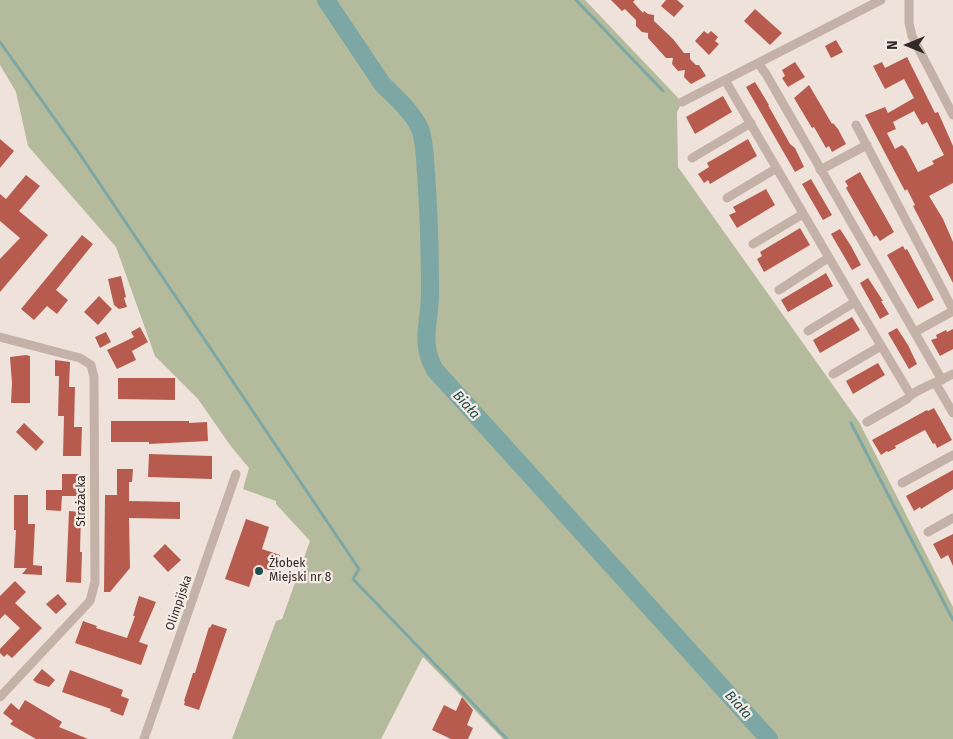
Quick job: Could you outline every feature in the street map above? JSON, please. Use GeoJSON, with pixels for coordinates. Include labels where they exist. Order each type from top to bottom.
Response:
{"type":"FeatureCollection","features":[{"type":"Feature","properties":{"kind":"street"},"geometry":{"type":"LineString","coordinates":[[682,102],[881,0]]}},
{"type":"Feature","properties":{"kind":"street"},"geometry":{"type":"LineString","coordinates":[[909,0],[909,23],[912,36],[953,115]]}},
{"type":"Feature","properties":{"kind":"street"},"geometry":{"type":"LineString","coordinates":[[758,63],[915,332],[953,413]]}},
{"type":"Feature","properties":{"kind":"street"},"geometry":{"type":"LineString","coordinates":[[725,80],[828,258],[910,394]]}},
{"type":"Feature","properties":{"kind":"street"},"geometry":{"type":"LineString","coordinates":[[692,158],[751,123]]}},
{"type":"Feature","properties":{"kind":"street"},"geometry":{"type":"LineString","coordinates":[[856,125],[953,311],[915,332]]}},
{"type":"Feature","properties":{"kind":"street"},"geometry":{"type":"LineString","coordinates":[[820,170],[867,145]]}},
{"type":"Feature","properties":{"kind":"street"},"geometry":{"type":"LineString","coordinates":[[727,198],[777,168]]}},
{"type":"Feature","properties":{"kind":"street"},"geometry":{"type":"LineString","coordinates":[[753,244],[803,214]]}},
{"type":"Feature","properties":{"kind":"street"},"geometry":{"type":"LineString","coordinates":[[779,290],[828,258]]}},
{"type":"Feature","properties":{"kind":"street"},"geometry":{"type":"LineString","coordinates":[[808,331],[854,302]]}},
{"type":"Feature","properties":{"kind":"street","name":"Strażacka"},"geometry":{"type":"LineString","coordinates":[[0,336],[80,358],[90,365],[94,376],[95,582],[90,601],[0,696]]}},
{"type":"Feature","properties":{"kind":"street"},"geometry":{"type":"LineString","coordinates":[[833,374],[881,346]]}},
{"type":"Feature","properties":{"kind":"street"},"geometry":{"type":"LineString","coordinates":[[867,422],[907,399],[910,394],[953,374]]}},
{"type":"Feature","properties":{"kind":"street"},"geometry":{"type":"LineString","coordinates":[[902,483],[953,454]]}},
{"type":"Feature","properties":{"kind":"street","name":"Olimpijska"},"geometry":{"type":"LineString","coordinates":[[144,739],[236,474]]}},
{"type":"Feature","properties":{"kind":"street"},"geometry":{"type":"LineString","coordinates":[[928,532],[953,518]]}},
{"type":"Feature","properties":{"kind":"green space"},"geometry":{"type":"Polygon","coordinates":[[[0,0],[585,0],[682,102],[677,112],[678,167],[859,422],[953,607],[953,739],[503,739],[423,657],[381,739],[232,739],[276,621],[282,619],[310,541],[276,504],[276,501],[243,489],[249,468],[230,445],[198,399],[155,356],[116,247],[28,146],[16,92],[0,65],[0,0]]]}},
{"type":"Feature","properties":{"kind":"building"},"geometry":{"type":"Polygon","coordinates":[[[611,0],[635,0],[633,2],[643,13],[644,11],[654,15],[654,21],[673,39],[684,53],[690,53],[690,59],[696,65],[699,65],[706,76],[691,84],[684,77],[685,70],[678,71],[672,64],[673,58],[666,58],[648,38],[648,33],[642,32],[636,26],[636,20],[625,9],[622,11],[611,0]]]}},
{"type":"Feature","properties":{"kind":"building"},"geometry":{"type":"Polygon","coordinates":[[[666,0],[677,0],[684,6],[674,17],[661,6],[666,0]]]}},
{"type":"Feature","properties":{"kind":"building"},"geometry":{"type":"Polygon","coordinates":[[[755,9],[782,33],[770,45],[744,21],[755,9]]]}},
{"type":"Feature","properties":{"kind":"building"},"geometry":{"type":"Polygon","coordinates":[[[704,31],[708,34],[711,31],[718,37],[715,41],[719,44],[709,55],[695,41],[704,31]]]}},
{"type":"Feature","properties":{"kind":"building"},"geometry":{"type":"Polygon","coordinates":[[[836,40],[843,52],[831,58],[825,46],[836,40]]]}},
{"type":"Feature","properties":{"kind":"building"},"geometry":{"type":"Polygon","coordinates":[[[907,57],[935,113],[938,112],[953,146],[953,183],[929,196],[943,219],[953,242],[953,283],[913,206],[915,205],[907,189],[905,191],[865,115],[885,107],[888,113],[914,98],[904,79],[885,89],[873,66],[882,62],[885,68],[907,57]],[[914,111],[893,122],[896,129],[887,133],[895,149],[902,145],[906,149],[918,172],[934,164],[932,161],[944,155],[927,122],[922,125],[914,111]]]}},
{"type":"Feature","properties":{"kind":"building"},"geometry":{"type":"Polygon","coordinates":[[[795,62],[805,77],[788,87],[782,78],[785,76],[782,70],[795,62]]]}},
{"type":"Feature","properties":{"kind":"building"},"geometry":{"type":"Polygon","coordinates":[[[755,82],[790,144],[795,148],[804,167],[795,172],[746,87],[755,82]]]}},
{"type":"Feature","properties":{"kind":"building"},"geometry":{"type":"Polygon","coordinates":[[[809,85],[846,144],[832,152],[829,146],[826,148],[794,98],[809,85]]]}},
{"type":"Feature","properties":{"kind":"building"},"geometry":{"type":"Polygon","coordinates":[[[723,96],[732,112],[695,134],[686,117],[723,96]]]}},
{"type":"Feature","properties":{"kind":"building"},"geometry":{"type":"Polygon","coordinates":[[[0,139],[14,151],[0,168],[0,139]]]}},
{"type":"Feature","properties":{"kind":"building"},"geometry":{"type":"Polygon","coordinates":[[[748,139],[757,156],[710,184],[708,180],[704,183],[698,174],[709,167],[707,163],[748,139]]]}},
{"type":"Feature","properties":{"kind":"building"},"geometry":{"type":"Polygon","coordinates":[[[860,172],[894,232],[880,241],[876,235],[874,237],[846,188],[848,186],[845,181],[860,172]]]}},
{"type":"Feature","properties":{"kind":"building"},"geometry":{"type":"Polygon","coordinates":[[[26,175],[40,186],[19,211],[48,235],[0,292],[0,259],[20,238],[0,221],[0,194],[6,199],[26,175]]]}},
{"type":"Feature","properties":{"kind":"building"},"geometry":{"type":"Polygon","coordinates":[[[811,179],[832,215],[823,220],[802,184],[811,179]]]}},
{"type":"Feature","properties":{"kind":"building"},"geometry":{"type":"Polygon","coordinates":[[[766,189],[775,205],[737,228],[729,215],[736,212],[733,207],[766,189]]]}},
{"type":"Feature","properties":{"kind":"building"},"geometry":{"type":"Polygon","coordinates":[[[800,228],[810,245],[764,272],[757,259],[762,256],[760,252],[800,228]]]}},
{"type":"Feature","properties":{"kind":"building"},"geometry":{"type":"Polygon","coordinates":[[[840,229],[861,265],[852,270],[831,234],[840,229]]]}},
{"type":"Feature","properties":{"kind":"building"},"geometry":{"type":"Polygon","coordinates":[[[82,235],[93,244],[56,290],[68,300],[57,314],[47,306],[34,320],[21,309],[82,235]]]}},
{"type":"Feature","properties":{"kind":"building"},"geometry":{"type":"Polygon","coordinates":[[[903,246],[905,250],[907,249],[934,300],[918,309],[887,255],[903,246]]]}},
{"type":"Feature","properties":{"kind":"building"},"geometry":{"type":"Polygon","coordinates":[[[826,273],[833,286],[788,312],[781,300],[826,273]]]}},
{"type":"Feature","properties":{"kind":"building"},"geometry":{"type":"Polygon","coordinates":[[[121,276],[127,307],[119,309],[114,305],[108,279],[121,276]]]}},
{"type":"Feature","properties":{"kind":"building"},"geometry":{"type":"Polygon","coordinates":[[[868,278],[889,314],[880,319],[860,283],[868,278]]]}},
{"type":"Feature","properties":{"kind":"building"},"geometry":{"type":"Polygon","coordinates":[[[99,296],[112,309],[98,325],[84,312],[99,296]]]}},
{"type":"Feature","properties":{"kind":"building"},"geometry":{"type":"Polygon","coordinates":[[[852,317],[860,330],[820,353],[813,340],[852,317]]]}},
{"type":"Feature","properties":{"kind":"building"},"geometry":{"type":"Polygon","coordinates":[[[140,327],[148,342],[132,351],[136,360],[117,369],[107,350],[134,337],[131,332],[140,327]]]}},
{"type":"Feature","properties":{"kind":"building"},"geometry":{"type":"Polygon","coordinates":[[[897,328],[917,364],[909,369],[888,333],[897,328]]]}},
{"type":"Feature","properties":{"kind":"building"},"geometry":{"type":"Polygon","coordinates":[[[953,329],[953,349],[940,356],[931,340],[937,338],[936,335],[946,330],[947,332],[953,329]]]}},
{"type":"Feature","properties":{"kind":"building"},"geometry":{"type":"Polygon","coordinates":[[[106,332],[111,342],[100,348],[95,337],[106,332]]]}},
{"type":"Feature","properties":{"kind":"building"},"geometry":{"type":"Polygon","coordinates":[[[30,356],[30,403],[11,403],[10,357],[30,356]]]}},
{"type":"Feature","properties":{"kind":"building"},"geometry":{"type":"Polygon","coordinates":[[[55,360],[70,362],[69,387],[75,387],[74,427],[82,427],[81,456],[63,456],[64,416],[58,416],[59,376],[55,376],[55,360]]]}},
{"type":"Feature","properties":{"kind":"building"},"geometry":{"type":"Polygon","coordinates":[[[878,363],[885,375],[853,394],[846,381],[878,363]]]}},
{"type":"Feature","properties":{"kind":"building"},"geometry":{"type":"Polygon","coordinates":[[[118,378],[175,378],[175,400],[118,399],[118,378]]]}},
{"type":"Feature","properties":{"kind":"building"},"geometry":{"type":"Polygon","coordinates":[[[934,408],[952,440],[937,448],[925,430],[881,455],[872,440],[934,408]]]}},
{"type":"Feature","properties":{"kind":"building"},"geometry":{"type":"Polygon","coordinates":[[[111,421],[207,422],[208,441],[149,444],[149,442],[111,442],[111,421]]]}},
{"type":"Feature","properties":{"kind":"building"},"geometry":{"type":"Polygon","coordinates":[[[24,423],[44,442],[36,451],[16,432],[24,423]]]}},
{"type":"Feature","properties":{"kind":"building"},"geometry":{"type":"Polygon","coordinates":[[[149,454],[212,456],[212,479],[148,477],[149,454]]]}},
{"type":"Feature","properties":{"kind":"building"},"geometry":{"type":"Polygon","coordinates":[[[117,469],[133,469],[132,482],[129,482],[129,501],[180,502],[180,519],[129,518],[130,568],[110,592],[104,592],[105,495],[117,495],[117,469]]]}},
{"type":"Feature","properties":{"kind":"building"},"geometry":{"type":"Polygon","coordinates":[[[953,470],[953,489],[921,509],[920,507],[914,511],[906,496],[953,470]]]}},
{"type":"Feature","properties":{"kind":"building"},"geometry":{"type":"Polygon","coordinates":[[[62,474],[80,474],[80,496],[62,496],[61,511],[46,510],[46,490],[62,490],[62,474]]]}},
{"type":"Feature","properties":{"kind":"building"},"geometry":{"type":"Polygon","coordinates":[[[14,495],[28,495],[28,524],[35,524],[33,565],[42,566],[42,575],[22,574],[27,568],[14,568],[16,530],[14,530],[14,495]]]}},
{"type":"Feature","properties":{"kind":"building"},"geometry":{"type":"Polygon","coordinates":[[[69,511],[81,512],[81,583],[66,582],[69,511]]]}},
{"type":"Feature","properties":{"kind":"building"},"geometry":{"type":"Polygon","coordinates":[[[246,519],[269,527],[262,549],[280,555],[274,572],[256,566],[249,587],[225,579],[246,519]]]}},
{"type":"Feature","properties":{"kind":"building"},"geometry":{"type":"Polygon","coordinates":[[[953,534],[953,566],[948,555],[941,559],[933,544],[953,534]]]}},
{"type":"Feature","properties":{"kind":"building"},"geometry":{"type":"Polygon","coordinates":[[[165,544],[181,560],[168,572],[153,556],[165,544]]]}},
{"type":"Feature","properties":{"kind":"building"},"geometry":{"type":"Polygon","coordinates":[[[15,581],[26,592],[15,603],[42,628],[12,658],[7,654],[4,657],[0,653],[0,649],[20,628],[5,614],[0,619],[0,596],[15,581]]]}},
{"type":"Feature","properties":{"kind":"building"},"geometry":{"type":"Polygon","coordinates":[[[58,594],[67,604],[56,614],[46,604],[58,594]]]}},
{"type":"Feature","properties":{"kind":"building"},"geometry":{"type":"Polygon","coordinates":[[[139,596],[156,602],[139,642],[148,645],[141,665],[75,643],[83,621],[97,626],[96,628],[127,638],[135,616],[133,616],[139,596]]]}},
{"type":"Feature","properties":{"kind":"building"},"geometry":{"type":"Polygon","coordinates":[[[212,624],[227,629],[199,710],[184,705],[184,701],[209,627],[212,624]]]}},
{"type":"Feature","properties":{"kind":"building"},"geometry":{"type":"Polygon","coordinates":[[[42,669],[55,680],[49,687],[33,680],[42,669]]]}},
{"type":"Feature","properties":{"kind":"building"},"geometry":{"type":"Polygon","coordinates":[[[70,670],[123,690],[121,696],[129,699],[123,716],[110,711],[111,709],[62,692],[70,670]]]}},
{"type":"Feature","properties":{"kind":"building"},"geometry":{"type":"Polygon","coordinates":[[[462,697],[473,710],[467,725],[473,728],[468,739],[451,739],[432,730],[444,705],[456,711],[462,697]]]}},
{"type":"Feature","properties":{"kind":"building"},"geometry":{"type":"Polygon","coordinates":[[[25,700],[62,722],[59,727],[88,739],[36,739],[10,724],[13,721],[3,713],[11,703],[19,710],[25,700]]]}},
{"type":"Feature","properties":{"kind":"waterway","name":"Biała"},"geometry":{"type":"LineString","coordinates":[[326,0],[383,85],[410,113],[421,132],[425,153],[429,235],[430,296],[426,334],[430,361],[435,370],[769,739]]}},
{"type":"Feature","properties":{"kind":"waterway"},"geometry":{"type":"LineString","coordinates":[[576,0],[663,91]]}},
{"type":"Feature","properties":{"kind":"waterway"},"geometry":{"type":"LineString","coordinates":[[0,42],[77,150],[359,569],[353,579],[507,739]]}},
{"type":"Feature","properties":{"kind":"waterway"},"geometry":{"type":"LineString","coordinates":[[851,423],[953,620]]}},
{"type":"Feature","properties":{"kind":"place","name":"Żłobek Miejski nr 8"},"geometry":{"type":"Point","coordinates":[259,571]}}]}
